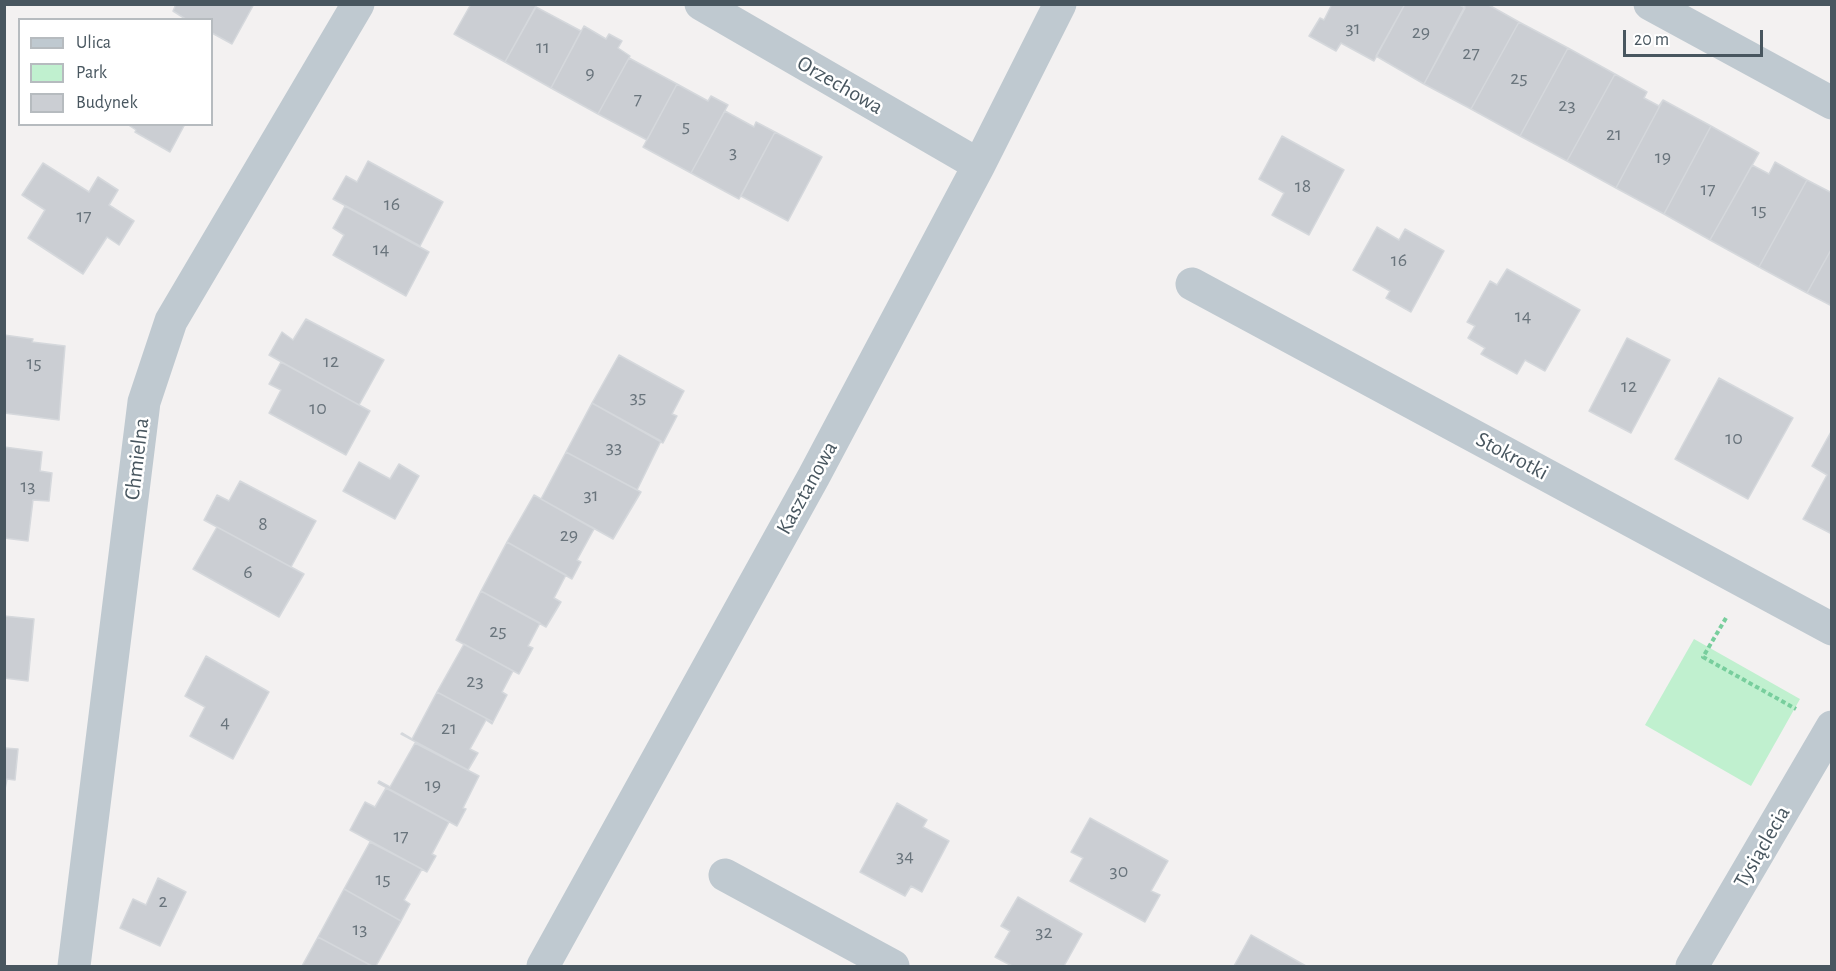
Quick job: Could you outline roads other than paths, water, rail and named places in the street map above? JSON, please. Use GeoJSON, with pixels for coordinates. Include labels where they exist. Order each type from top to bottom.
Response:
{"type":"FeatureCollection","features":[{"type":"Feature","properties":{"kind":"street","name":"Chmielna"},"geometry":{"type":"LineString","coordinates":[[74,966],[144,402],[171,321],[358,4]]}},
{"type":"Feature","properties":{"kind":"street","name":"Orzechowa"},"geometry":{"type":"LineString","coordinates":[[701,4],[979,165]]}},
{"type":"Feature","properties":{"kind":"street","name":"Kasztanowa"},"geometry":{"type":"LineString","coordinates":[[543,966],[808,487],[979,165],[1060,4]]}},
{"type":"Feature","properties":{"kind":"street"},"geometry":{"type":"LineString","coordinates":[[1650,4],[1832,103]]}},
{"type":"Feature","properties":{"kind":"street","name":"Stokrotki"},"geometry":{"type":"LineString","coordinates":[[1191,284],[1832,629]]}},
{"type":"Feature","properties":{"kind":"street","name":"Tysiąclecia"},"geometry":{"type":"LineString","coordinates":[[1692,966],[1831,728]]}},
{"type":"Feature","properties":{"kind":"street"},"geometry":{"type":"LineString","coordinates":[[726,875],[893,966]]}}]}
